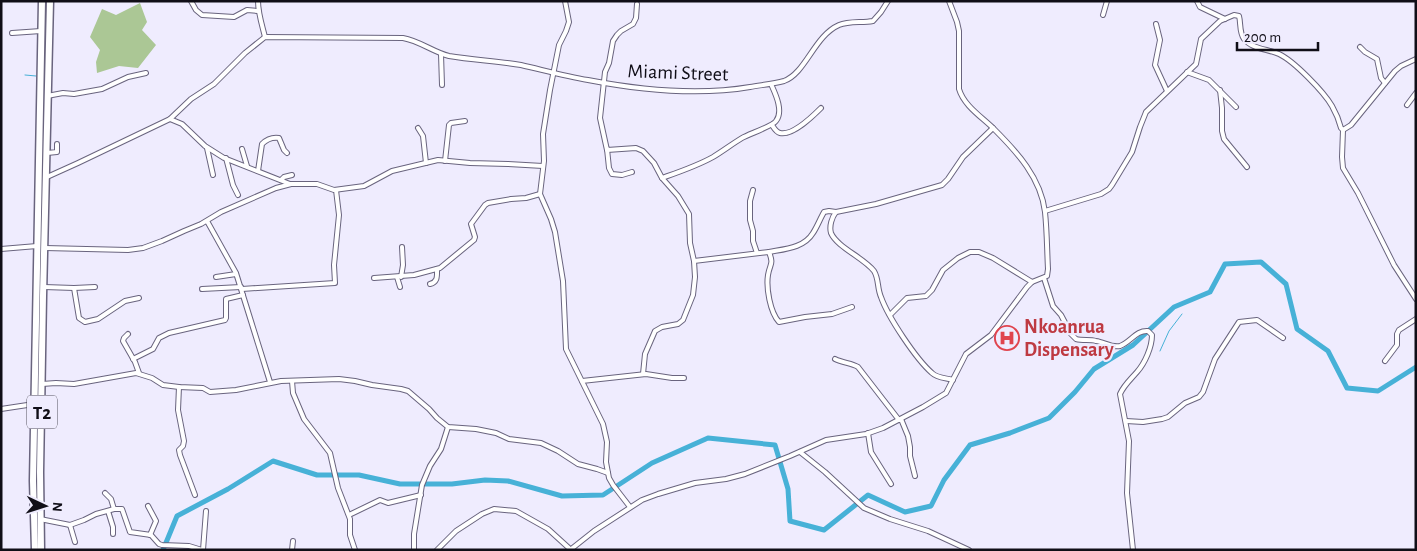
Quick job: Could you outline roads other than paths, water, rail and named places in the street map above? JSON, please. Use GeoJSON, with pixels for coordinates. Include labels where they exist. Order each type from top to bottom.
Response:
{"type":"FeatureCollection","features":[{"type":"Feature","properties":{"kind":"highway","name":"T2"},"geometry":{"type":"LineString","coordinates":[[41,550],[42,384],[40,297],[44,287],[37,246],[42,1]]}},
{"type":"Feature","properties":{"kind":"highway","name":"T2"},"geometry":{"type":"LineString","coordinates":[[35,550],[33,481],[34,404],[41,275],[45,248],[50,1]]}},
{"type":"Feature","properties":{"kind":"street"},"geometry":{"type":"LineString","coordinates":[[191,1],[196,10],[202,14],[234,17],[247,10],[258,11]]}},
{"type":"Feature","properties":{"kind":"street"},"geometry":{"type":"LineString","coordinates":[[46,176],[78,163],[170,119],[191,99],[214,84],[265,37],[258,11],[258,1]]}},
{"type":"Feature","properties":{"kind":"street"},"geometry":{"type":"LineString","coordinates":[[565,1],[569,22],[559,45],[553,72],[543,134],[543,166],[540,194],[555,232],[563,282],[566,349],[603,424],[607,442],[606,462],[608,473],[613,485],[630,507]]}},
{"type":"Feature","properties":{"kind":"street","name":"Miami Street"},"geometry":{"type":"LineString","coordinates":[[265,37],[403,38],[420,43],[441,54],[459,58],[514,64],[586,80],[639,88],[703,92],[736,90],[785,81],[796,73],[818,42],[830,30],[843,24],[873,21],[882,12],[888,1]]}},
{"type":"Feature","properties":{"kind":"street"},"geometry":{"type":"LineString","coordinates":[[437,550],[456,531],[482,514],[494,509],[516,511],[548,529],[570,550],[594,531],[642,500],[694,483],[726,479],[745,474],[826,440],[868,433],[900,420],[944,395],[966,354],[991,336],[1032,282],[1048,275],[1045,210],[1032,174],[993,128],[971,108],[959,91],[959,31],[949,1]]}},
{"type":"Feature","properties":{"kind":"street"},"geometry":{"type":"LineString","coordinates":[[1103,16],[1107,1]]}},
{"type":"Feature","properties":{"kind":"street"},"geometry":{"type":"LineString","coordinates":[[1197,1],[1200,7],[1225,19]]}},
{"type":"Feature","properties":{"kind":"street"},"geometry":{"type":"LineString","coordinates":[[632,172],[622,175],[612,174],[609,168],[600,118],[605,72],[614,41],[621,31],[634,23],[637,15],[637,4]]}},
{"type":"Feature","properties":{"kind":"street"},"geometry":{"type":"LineString","coordinates":[[1045,210],[1101,194],[1109,189],[1134,149],[1146,112],[1197,62],[1201,38],[1215,25],[1237,15],[1239,16],[1241,32],[1246,41],[1281,55],[1294,64],[1332,104],[1343,130],[1343,168],[1358,193],[1394,265],[1416,300]]}},
{"type":"Feature","properties":{"kind":"street"},"geometry":{"type":"LineString","coordinates":[[1156,24],[1160,46],[1155,65],[1167,91]]}},
{"type":"Feature","properties":{"kind":"street"},"geometry":{"type":"LineString","coordinates":[[12,33],[41,31]]}},
{"type":"Feature","properties":{"kind":"street"},"geometry":{"type":"LineString","coordinates":[[1360,47],[1377,59],[1384,83]]}},
{"type":"Feature","properties":{"kind":"street"},"geometry":{"type":"LineString","coordinates":[[441,54],[442,85]]}},
{"type":"Feature","properties":{"kind":"street"},"geometry":{"type":"LineString","coordinates":[[1343,130],[1352,125],[1395,71],[1416,59]]}},
{"type":"Feature","properties":{"kind":"street"},"geometry":{"type":"LineString","coordinates":[[1187,72],[1205,78],[1236,107]]}},
{"type":"Feature","properties":{"kind":"street"},"geometry":{"type":"LineString","coordinates":[[47,96],[63,92],[79,93],[102,89],[128,77],[146,73]]}},
{"type":"Feature","properties":{"kind":"street"},"geometry":{"type":"LineString","coordinates":[[662,178],[706,160],[742,138],[772,125],[779,113],[771,84]]}},
{"type":"Feature","properties":{"kind":"street"},"geometry":{"type":"LineString","coordinates":[[1220,90],[1224,139],[1247,167]]}},
{"type":"Feature","properties":{"kind":"street"},"geometry":{"type":"LineString","coordinates":[[1407,105],[1416,93]]}},
{"type":"Feature","properties":{"kind":"street"},"geometry":{"type":"LineString","coordinates":[[772,125],[780,133],[790,131],[807,122],[822,108]]}},
{"type":"Feature","properties":{"kind":"street"},"geometry":{"type":"LineString","coordinates":[[170,119],[182,124],[207,148],[226,158],[293,184]]}},
{"type":"Feature","properties":{"kind":"street"},"geometry":{"type":"LineString","coordinates":[[445,161],[449,125],[465,121]]}},
{"type":"Feature","properties":{"kind":"street"},"geometry":{"type":"LineString","coordinates":[[418,128],[423,136],[426,164]]}},
{"type":"Feature","properties":{"kind":"street"},"geometry":{"type":"LineString","coordinates":[[694,261],[706,258],[769,252],[793,247],[811,236],[824,212],[836,212],[876,204],[942,185],[963,157],[993,128]]}},
{"type":"Feature","properties":{"kind":"street"},"geometry":{"type":"LineString","coordinates":[[258,171],[261,150],[265,141],[271,138],[278,138],[287,153]]}},
{"type":"Feature","properties":{"kind":"street"},"geometry":{"type":"LineString","coordinates":[[47,153],[57,152],[57,144]]}},
{"type":"Feature","properties":{"kind":"street"},"geometry":{"type":"LineString","coordinates":[[207,148],[213,175]]}},
{"type":"Feature","properties":{"kind":"street"},"geometry":{"type":"LineString","coordinates":[[242,149],[247,166]]}},
{"type":"Feature","properties":{"kind":"street"},"geometry":{"type":"LineString","coordinates":[[607,149],[640,149],[654,163],[662,178],[688,211],[690,243],[694,261],[693,295],[684,319],[678,324],[662,327],[655,331],[645,354],[643,374]]}},
{"type":"Feature","properties":{"kind":"street"},"geometry":{"type":"LineString","coordinates":[[226,158],[233,185],[238,195]]}},
{"type":"Feature","properties":{"kind":"street"},"geometry":{"type":"LineString","coordinates":[[45,248],[137,249],[166,240],[276,188],[293,184],[317,184],[336,190],[364,186],[392,171],[426,164],[435,160],[543,166]]}},
{"type":"Feature","properties":{"kind":"street"},"geometry":{"type":"LineString","coordinates":[[281,180],[284,176],[292,175]]}},
{"type":"Feature","properties":{"kind":"street"},"geometry":{"type":"LineString","coordinates":[[202,290],[335,283],[334,264],[339,215],[336,190]]}},
{"type":"Feature","properties":{"kind":"street"},"geometry":{"type":"LineString","coordinates":[[752,190],[750,220],[753,241],[757,252]]}},
{"type":"Feature","properties":{"kind":"street"},"geometry":{"type":"LineString","coordinates":[[374,278],[414,275],[437,269],[446,264],[474,240],[475,237],[471,224],[487,204],[540,194]]}},
{"type":"Feature","properties":{"kind":"street"},"geometry":{"type":"LineString","coordinates":[[836,212],[830,225],[831,233],[842,246],[862,259],[873,270],[877,278],[880,296],[890,315],[907,342],[930,372],[953,380]]}},
{"type":"Feature","properties":{"kind":"street"},"geometry":{"type":"LineString","coordinates":[[207,221],[236,274],[270,382]]}},
{"type":"Feature","properties":{"kind":"street"},"geometry":{"type":"LineString","coordinates":[[1,249],[37,246]]}},
{"type":"Feature","properties":{"kind":"street"},"geometry":{"type":"LineString","coordinates":[[400,286],[399,277],[403,265],[402,247]]}},
{"type":"Feature","properties":{"kind":"street"},"geometry":{"type":"LineString","coordinates":[[769,252],[772,263],[768,275],[770,302],[773,313],[778,321],[832,314],[852,307]]}},
{"type":"Feature","properties":{"kind":"street"},"geometry":{"type":"LineString","coordinates":[[890,315],[907,298],[926,296],[932,290],[943,270],[958,258],[970,252],[977,252],[987,256],[1032,282]]}},
{"type":"Feature","properties":{"kind":"street"},"geometry":{"type":"LineString","coordinates":[[430,284],[437,280],[437,269]]}},
{"type":"Feature","properties":{"kind":"street"},"geometry":{"type":"LineString","coordinates":[[216,277],[236,274]]}},
{"type":"Feature","properties":{"kind":"street"},"geometry":{"type":"LineString","coordinates":[[1044,278],[1053,306],[1061,315],[1074,338],[1079,340],[1095,340],[1107,345],[1118,346],[1142,331],[1147,330],[1152,334],[1150,348],[1142,364],[1120,394],[1129,445],[1127,493],[1133,550]]}},
{"type":"Feature","properties":{"kind":"street"},"geometry":{"type":"LineString","coordinates":[[44,287],[96,287]]}},
{"type":"Feature","properties":{"kind":"street"},"geometry":{"type":"LineString","coordinates":[[74,288],[79,316],[85,322],[98,319],[125,302],[138,298]]}},
{"type":"Feature","properties":{"kind":"street"},"geometry":{"type":"LineString","coordinates":[[133,358],[153,349],[159,338],[169,333],[225,320],[226,299],[243,295]]}},
{"type":"Feature","properties":{"kind":"street"},"geometry":{"type":"LineString","coordinates":[[1385,361],[1397,345],[1397,332],[1416,319]]}},
{"type":"Feature","properties":{"kind":"street"},"geometry":{"type":"LineString","coordinates":[[1126,422],[1162,420],[1184,402],[1199,397],[1203,392],[1215,359],[1239,322],[1257,320],[1283,338]]}},
{"type":"Feature","properties":{"kind":"street"},"geometry":{"type":"LineString","coordinates":[[128,334],[124,341],[139,373]]}},
{"type":"Feature","properties":{"kind":"street"},"geometry":{"type":"LineString","coordinates":[[835,359],[858,367],[900,420],[910,445],[910,456],[915,476]]}},
{"type":"Feature","properties":{"kind":"street"},"geometry":{"type":"LineString","coordinates":[[42,384],[74,384],[130,373],[139,373],[161,384],[179,388],[203,388],[210,392],[231,391],[270,382],[339,379],[401,389],[413,395],[448,427],[476,429],[509,438],[538,442],[558,451],[578,464],[608,473]]}},
{"type":"Feature","properties":{"kind":"street"},"geometry":{"type":"LineString","coordinates":[[582,381],[643,374],[684,378]]}},
{"type":"Feature","properties":{"kind":"street"},"geometry":{"type":"LineString","coordinates":[[292,381],[292,393],[304,419],[330,453],[338,488],[349,515],[351,523],[350,535],[355,550]]}},
{"type":"Feature","properties":{"kind":"street"},"geometry":{"type":"LineString","coordinates":[[179,388],[178,410],[184,441],[183,446],[179,450],[195,495]]}},
{"type":"Feature","properties":{"kind":"street"},"geometry":{"type":"LineString","coordinates":[[1,408],[34,404]]}},
{"type":"Feature","properties":{"kind":"street"},"geometry":{"type":"LineString","coordinates":[[414,550],[414,534],[424,481],[430,466],[442,447],[448,427]]}},
{"type":"Feature","properties":{"kind":"street"},"geometry":{"type":"LineString","coordinates":[[868,433],[871,452],[891,484]]}},
{"type":"Feature","properties":{"kind":"street"},"geometry":{"type":"LineString","coordinates":[[800,452],[864,508],[883,517],[928,531],[969,550]]}},
{"type":"Feature","properties":{"kind":"street"},"geometry":{"type":"LineString","coordinates":[[105,492],[111,499],[114,509]]}},
{"type":"Feature","properties":{"kind":"street"},"geometry":{"type":"LineString","coordinates":[[349,515],[380,500],[388,503],[421,495]]}},
{"type":"Feature","properties":{"kind":"street"},"geometry":{"type":"LineString","coordinates":[[148,506],[156,522],[150,535]]}},
{"type":"Feature","properties":{"kind":"street"},"geometry":{"type":"LineString","coordinates":[[40,519],[70,525],[96,514],[114,509],[123,510],[129,532],[150,535],[160,545],[188,546],[203,550],[206,511]]}},
{"type":"Feature","properties":{"kind":"street"},"geometry":{"type":"LineString","coordinates":[[108,511],[113,534]]}},
{"type":"Feature","properties":{"kind":"street"},"geometry":{"type":"LineString","coordinates":[[70,525],[74,542]]}},
{"type":"Feature","properties":{"kind":"street"},"geometry":{"type":"LineString","coordinates":[[292,550],[293,541]]}},
{"type":"Feature","properties":{"kind":"waterway"},"geometry":{"type":"LineString","coordinates":[[25,75],[36,76]]}},
{"type":"Feature","properties":{"kind":"waterway"},"geometry":{"type":"LineString","coordinates":[[163,550],[177,516],[228,489],[273,461],[317,475],[359,475],[400,484],[452,484],[485,480],[508,481],[562,496],[603,495],[652,463],[708,438],[775,445],[788,489],[790,521],[824,530],[868,495],[905,512],[931,506],[944,480],[970,445],[1010,433],[1049,418],[1075,392],[1094,369],[1133,345],[1174,307],[1210,292],[1225,264],[1261,262],[1286,284],[1297,329],[1328,351],[1347,388],[1378,391],[1416,367]]}},
{"type":"Feature","properties":{"kind":"waterway"},"geometry":{"type":"LineString","coordinates":[[1160,351],[1169,331],[1182,314]]}},
{"type":"Feature","properties":{"kind":"place","name":"Nkoanrua Dispensary"},"geometry":{"type":"Point","coordinates":[1007,338]}}]}
